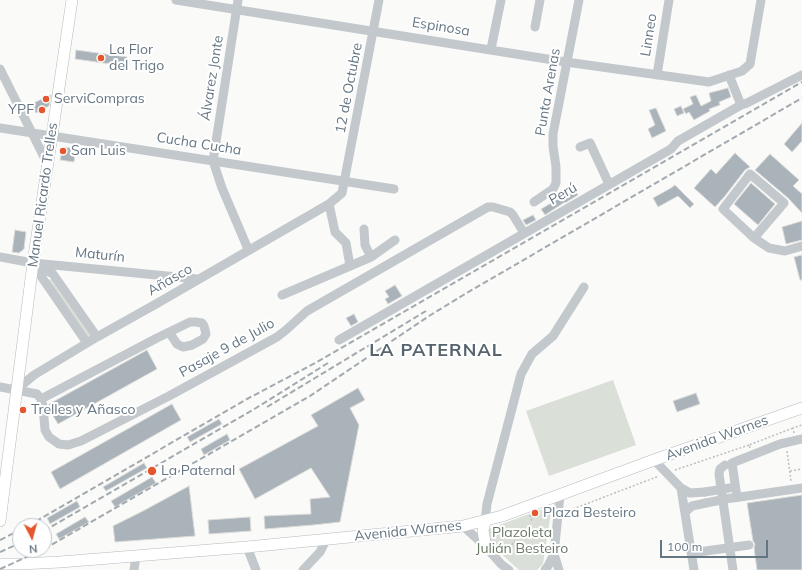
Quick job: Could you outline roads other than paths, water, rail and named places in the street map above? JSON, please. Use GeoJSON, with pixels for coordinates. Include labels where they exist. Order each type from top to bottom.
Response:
{"type":"FeatureCollection","features":[{"type":"Feature","properties":{"kind":"main road","name":"Manuel Ricardo Trelles"},"geometry":{"type":"LineString","coordinates":[[0,516],[33,262],[72,0]]}},
{"type":"Feature","properties":{"kind":"main road","name":"Avenida Warnes"},"geometry":{"type":"LineString","coordinates":[[0,564],[20,564],[248,547],[463,526],[485,521],[560,495],[802,408]]}},
{"type":"Feature","properties":{"kind":"main road"},"geometry":{"type":"LineString","coordinates":[[485,521],[483,531],[486,547]]}},
{"type":"Feature","properties":{"kind":"main road","name":"Avenida Warnes"},"geometry":{"type":"LineString","coordinates":[[0,556],[20,564]]}},
{"type":"Feature","properties":{"kind":"main road"},"geometry":{"type":"LineString","coordinates":[[6,570],[20,564]]}},
{"type":"Feature","properties":{"kind":"street","name":"Espinosa"},"geometry":{"type":"LineString","coordinates":[[176,0],[237,4],[373,31],[702,82],[715,80],[729,75]]}},
{"type":"Feature","properties":{"kind":"street","name":"12 de Octubre"},"geometry":{"type":"LineString","coordinates":[[346,181],[379,0]]}},
{"type":"Feature","properties":{"kind":"street"},"geometry":{"type":"LineString","coordinates":[[491,49],[501,0]]}},
{"type":"Feature","properties":{"kind":"street"},"geometry":{"type":"LineString","coordinates":[[536,27],[540,0]]}},
{"type":"Feature","properties":{"kind":"street","name":"Punta Arenas"},"geometry":{"type":"LineString","coordinates":[[534,202],[553,190],[556,183],[553,134],[579,0]]}},
{"type":"Feature","properties":{"kind":"street","name":"Linneo"},"geometry":{"type":"LineString","coordinates":[[657,75],[669,0]]}},
{"type":"Feature","properties":{"kind":"street"},"geometry":{"type":"LineString","coordinates":[[741,105],[729,75],[742,71],[750,64],[761,0]]}},
{"type":"Feature","properties":{"kind":"street","name":"Álvarez Jonte"},"geometry":{"type":"LineString","coordinates":[[237,4],[213,161],[222,188],[248,249]]}},
{"type":"Feature","properties":{"kind":"street"},"geometry":{"type":"LineString","coordinates":[[0,69],[47,163]]}},
{"type":"Feature","properties":{"kind":"street","name":"Perú"},"geometry":{"type":"LineString","coordinates":[[339,340],[671,149],[678,140],[741,105],[802,75]]}},
{"type":"Feature","properties":{"kind":"street","name":"Cucha Cucha"},"geometry":{"type":"LineString","coordinates":[[0,128],[394,189]]}},
{"type":"Feature","properties":{"kind":"street"},"geometry":{"type":"LineString","coordinates":[[580,147],[590,143],[609,184]]}},
{"type":"Feature","properties":{"kind":"street"},"geometry":{"type":"LineString","coordinates":[[754,238],[784,203],[750,174],[723,209],[754,238],[769,248],[785,251],[802,246]]}},
{"type":"Feature","properties":{"kind":"street","name":"Añasco"},"geometry":{"type":"LineString","coordinates":[[16,390],[34,375],[97,336],[328,204],[342,193],[346,181]]}},
{"type":"Feature","properties":{"kind":"street"},"geometry":{"type":"LineString","coordinates":[[328,204],[335,232],[346,243],[350,266]]}},
{"type":"Feature","properties":{"kind":"street","name":"Pasaje 9 de Julio"},"geometry":{"type":"LineString","coordinates":[[41,399],[45,430],[49,437],[59,444],[68,445],[80,441],[169,396],[277,337],[307,311],[488,207],[510,212],[524,234]]}},
{"type":"Feature","properties":{"kind":"street"},"geometry":{"type":"LineString","coordinates":[[364,229],[366,245],[371,257]]}},
{"type":"Feature","properties":{"kind":"street"},"geometry":{"type":"LineString","coordinates":[[282,295],[371,257],[395,240]]}},
{"type":"Feature","properties":{"kind":"street","name":"Maturín"},"geometry":{"type":"LineString","coordinates":[[0,257],[33,262],[198,279]]}},
{"type":"Feature","properties":{"kind":"street"},"geometry":{"type":"LineString","coordinates":[[33,262],[53,274],[97,336]]}},
{"type":"Feature","properties":{"kind":"street"},"geometry":{"type":"LineString","coordinates":[[33,262],[87,343]]}},
{"type":"Feature","properties":{"kind":"street"},"geometry":{"type":"LineString","coordinates":[[485,521],[487,504],[521,374],[532,354],[553,336],[584,287]]}},
{"type":"Feature","properties":{"kind":"street"},"geometry":{"type":"LineString","coordinates":[[0,387],[36,394],[41,399],[170,332]]}},
{"type":"Feature","properties":{"kind":"street"},"geometry":{"type":"LineString","coordinates":[[734,498],[732,487],[732,463],[798,437]]}},
{"type":"Feature","properties":{"kind":"street"},"geometry":{"type":"LineString","coordinates":[[654,460],[681,488],[690,493],[732,487]]}},
{"type":"Feature","properties":{"kind":"street"},"geometry":{"type":"LineString","coordinates":[[725,466],[720,469],[719,474],[733,570]]}},
{"type":"Feature","properties":{"kind":"street"},"geometry":{"type":"LineString","coordinates":[[681,488],[694,570]]}},
{"type":"Feature","properties":{"kind":"street"},"geometry":{"type":"LineString","coordinates":[[685,512],[692,506],[706,503],[802,488]]}},
{"type":"Feature","properties":{"kind":"street"},"geometry":{"type":"LineString","coordinates":[[545,570],[554,554],[560,495]]}},
{"type":"Feature","properties":{"kind":"street"},"geometry":{"type":"LineString","coordinates":[[463,526],[486,547],[501,567],[509,570]]}},
{"type":"Feature","properties":{"kind":"street"},"geometry":{"type":"LineString","coordinates":[[303,570],[320,552],[326,540]]}},
{"type":"Feature","properties":{"kind":"street"},"geometry":{"type":"LineString","coordinates":[[691,553],[749,545]]}},
{"type":"Feature","properties":{"kind":"street"},"geometry":{"type":"LineString","coordinates":[[248,547],[256,570]]}},
{"type":"Feature","properties":{"kind":"street"},"geometry":{"type":"LineString","coordinates":[[554,554],[559,570]]}},
{"type":"Feature","properties":{"kind":"street"},"geometry":{"type":"LineString","coordinates":[[134,570],[136,556]]}},
{"type":"Feature","properties":{"kind":"railway"},"geometry":{"type":"LineString","coordinates":[[42,518],[247,399],[317,362],[802,82]]}},
{"type":"Feature","properties":{"kind":"railway"},"geometry":{"type":"LineString","coordinates":[[52,544],[310,396],[429,316],[465,294],[802,98]]}},
{"type":"Feature","properties":{"kind":"railway"},"geometry":{"type":"LineString","coordinates":[[267,407],[426,311]]}},
{"type":"Feature","properties":{"kind":"railway"},"geometry":{"type":"LineString","coordinates":[[52,526],[256,408],[328,363]]}},
{"type":"Feature","properties":{"kind":"railway"},"geometry":{"type":"LineString","coordinates":[[0,540],[12,534]]}},
{"type":"Feature","properties":{"kind":"railway"},"geometry":{"type":"LineString","coordinates":[[0,552],[12,547]]}},
{"type":"Feature","properties":{"kind":"railway"},"geometry":{"type":"LineString","coordinates":[[0,569],[24,558]]}},
{"type":"Feature","properties":{"kind":"place","name":"La Flor del Trigo"},"geometry":{"type":"Point","coordinates":[101,58]}},
{"type":"Feature","properties":{"kind":"place","name":"ServiCompras"},"geometry":{"type":"Point","coordinates":[46,99]}},
{"type":"Feature","properties":{"kind":"place","name":"YPF"},"geometry":{"type":"Point","coordinates":[42,110]}},
{"type":"Feature","properties":{"kind":"place","name":"San Luis"},"geometry":{"type":"Point","coordinates":[63,151]}},
{"type":"Feature","properties":{"kind":"place","name":"Trelles y Añasco"},"geometry":{"type":"Point","coordinates":[23,410]}},
{"type":"Feature","properties":{"kind":"place","name":"La Paternal"},"geometry":{"type":"Point","coordinates":[152,471]}},
{"type":"Feature","properties":{"kind":"place","name":"Plaza Besteiro"},"geometry":{"type":"Point","coordinates":[535,513]}},
{"type":"Feature","properties":{"kind":"district","name":"LA PATERNAL"},"geometry":{"type":"Point","coordinates":[436,351]}},
{"type":"Feature","properties":{"kind":"park label","name":"Plazoleta Julián Besteiro"},"geometry":{"type":"Point","coordinates":[522,542]}}]}
